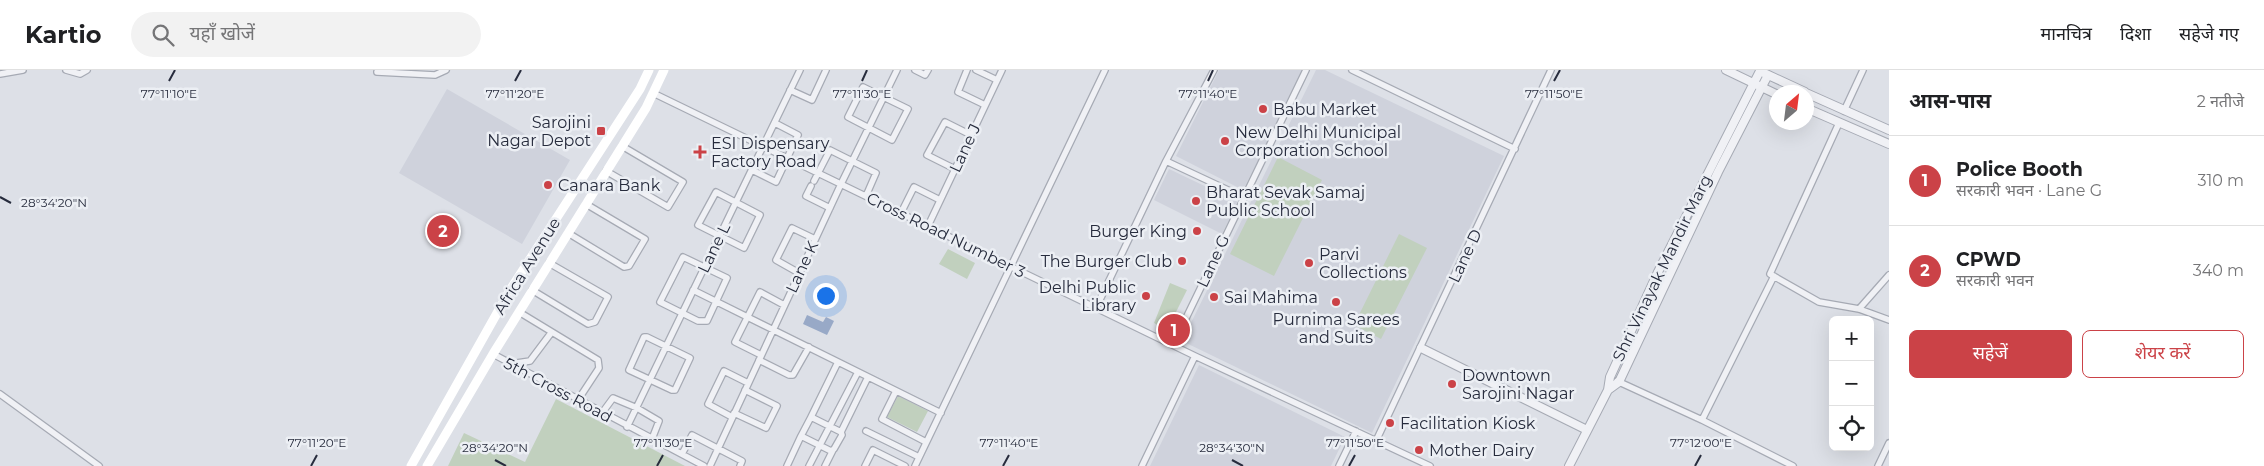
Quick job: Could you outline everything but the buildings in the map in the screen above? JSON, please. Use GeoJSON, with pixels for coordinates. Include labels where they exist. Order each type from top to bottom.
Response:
{"type":"FeatureCollection","features":[{"type":"Feature","properties":{"kind":"main road","name":"Africa Avenue"},"geometry":{"type":"LineString","coordinates":[[411,466],[510,290],[640,89],[649,70]]}},
{"type":"Feature","properties":{"kind":"main road","name":"Africa Avenue"},"geometry":{"type":"LineString","coordinates":[[427,466],[492,354],[622,146],[664,70]]}},
{"type":"Feature","properties":{"kind":"street"},"geometry":{"type":"LineString","coordinates":[[0,74],[22,70]]}},
{"type":"Feature","properties":{"kind":"street"},"geometry":{"type":"LineString","coordinates":[[66,70],[80,74],[87,70]]}},
{"type":"Feature","properties":{"kind":"street"},"geometry":{"type":"LineString","coordinates":[[377,72],[435,75],[446,70]]}},
{"type":"Feature","properties":{"kind":"street","name":"Lane L"},"geometry":{"type":"LineString","coordinates":[[627,427],[800,70]]}},
{"type":"Feature","properties":{"kind":"street"},"geometry":{"type":"LineString","coordinates":[[790,90],[812,100],[826,70]]}},
{"type":"Feature","properties":{"kind":"street","name":"Lane K"},"geometry":{"type":"LineString","coordinates":[[710,466],[841,184],[898,70]]}},
{"type":"Feature","properties":{"kind":"street"},"geometry":{"type":"LineString","coordinates":[[915,70],[926,75],[928,70]]}},
{"type":"Feature","properties":{"kind":"street"},"geometry":{"type":"LineString","coordinates":[[967,70],[958,92],[985,105]]}},
{"type":"Feature","properties":{"kind":"street"},"geometry":{"type":"LineString","coordinates":[[976,70],[997,80]]}},
{"type":"Feature","properties":{"kind":"street","name":"Lane J"},"geometry":{"type":"LineString","coordinates":[[928,226],[1002,70]]}},
{"type":"Feature","properties":{"kind":"street"},"geometry":{"type":"LineString","coordinates":[[915,466],[1105,70]]}},
{"type":"Feature","properties":{"kind":"street"},"geometry":{"type":"LineString","coordinates":[[1096,308],[1166,161],[1214,70]]}},
{"type":"Feature","properties":{"kind":"street","name":"Lane G"},"geometry":{"type":"LineString","coordinates":[[1173,345],[1306,70]]}},
{"type":"Feature","properties":{"kind":"street"},"geometry":{"type":"LineString","coordinates":[[1352,70],[1515,149]]}},
{"type":"Feature","properties":{"kind":"street","name":"Lane D"},"geometry":{"type":"LineString","coordinates":[[1376,441],[1552,70]]}},
{"type":"Feature","properties":{"kind":"street"},"geometry":{"type":"LineString","coordinates":[[1726,70],[1769,91]]}},
{"type":"Feature","properties":{"kind":"street"},"geometry":{"type":"LineString","coordinates":[[1759,70],[1789,85]]}},
{"type":"Feature","properties":{"kind":"street","name":"Shri Vinayak Mandir Marg"},"geometry":{"type":"LineString","coordinates":[[1569,466],[1608,390],[1610,377],[1658,272],[1759,70]]}},
{"type":"Feature","properties":{"kind":"street"},"geometry":{"type":"LineString","coordinates":[[1844,111],[1863,70]]}},
{"type":"Feature","properties":{"kind":"street"},"geometry":{"type":"LineString","coordinates":[[1608,390],[1619,382],[1718,172],[1768,75]]}},
{"type":"Feature","properties":{"kind":"street"},"geometry":{"type":"LineString","coordinates":[[863,87],[884,96],[908,109],[892,140],[848,117],[863,87]]}},
{"type":"Feature","properties":{"kind":"street","name":"Cross Road Number 3"},"geometry":{"type":"LineString","coordinates":[[653,93],[1173,345],[1430,466]]}},
{"type":"Feature","properties":{"kind":"street"},"geometry":{"type":"LineString","coordinates":[[1814,97],[1889,130]]}},
{"type":"Feature","properties":{"kind":"street"},"geometry":{"type":"LineString","coordinates":[[1814,112],[1889,144]]}},
{"type":"Feature","properties":{"kind":"street"},"geometry":{"type":"LineString","coordinates":[[955,169],[926,155],[945,122],[971,135]]}},
{"type":"Feature","properties":{"kind":"street"},"geometry":{"type":"LineString","coordinates":[[752,170],[776,182],[798,136],[774,123]]}},
{"type":"Feature","properties":{"kind":"street"},"geometry":{"type":"LineString","coordinates":[[1839,124],[1770,274],[1819,302],[1859,309],[1889,320]]}},
{"type":"Feature","properties":{"kind":"street"},"geometry":{"type":"LineString","coordinates":[[606,171],[668,207],[683,182],[622,146]]}},
{"type":"Feature","properties":{"kind":"street"},"geometry":{"type":"LineString","coordinates":[[830,208],[806,196],[830,150],[876,173],[866,196]]}},
{"type":"Feature","properties":{"kind":"street"},"geometry":{"type":"LineString","coordinates":[[1166,161],[1243,197]]}},
{"type":"Feature","properties":{"kind":"street"},"geometry":{"type":"LineString","coordinates":[[900,213],[914,187],[940,200]]}},
{"type":"Feature","properties":{"kind":"street"},"geometry":{"type":"LineString","coordinates":[[716,192],[736,202],[760,215],[744,248],[698,225],[716,192]]}},
{"type":"Feature","properties":{"kind":"street"},"geometry":{"type":"LineString","coordinates":[[568,233],[624,267],[629,266],[645,239],[586,204]]}},
{"type":"Feature","properties":{"kind":"street"},"geometry":{"type":"LineString","coordinates":[[799,273],[776,260],[792,228],[815,240]]}},
{"type":"Feature","properties":{"kind":"street"},"geometry":{"type":"LineString","coordinates":[[683,256],[727,278],[717,301],[707,322],[698,321],[662,303],[660,299],[683,256]]}},
{"type":"Feature","properties":{"kind":"street"},"geometry":{"type":"LineString","coordinates":[[532,290],[588,324],[595,322],[608,297],[549,263]]}},
{"type":"Feature","properties":{"kind":"street"},"geometry":{"type":"LineString","coordinates":[[1859,309],[1889,275]]}},
{"type":"Feature","properties":{"kind":"street"},"geometry":{"type":"LineString","coordinates":[[1702,420],[1774,276]]}},
{"type":"Feature","properties":{"kind":"street"},"geometry":{"type":"LineString","coordinates":[[693,290],[941,413]]}},
{"type":"Feature","properties":{"kind":"street"},"geometry":{"type":"LineString","coordinates":[[784,305],[760,292],[735,342],[789,375],[793,375],[809,347]]}},
{"type":"Feature","properties":{"kind":"street"},"geometry":{"type":"LineString","coordinates":[[518,312],[598,360],[600,364],[578,400]]}},
{"type":"Feature","properties":{"kind":"street"},"geometry":{"type":"LineString","coordinates":[[510,364],[530,361],[551,333]]}},
{"type":"Feature","properties":{"kind":"street"},"geometry":{"type":"LineString","coordinates":[[644,337],[666,346],[690,358],[675,390],[632,372],[629,366],[644,337]]}},
{"type":"Feature","properties":{"kind":"street"},"geometry":{"type":"LineString","coordinates":[[1421,348],[1587,430]]}},
{"type":"Feature","properties":{"kind":"street","name":"5th Cross Road"},"geometry":{"type":"LineString","coordinates":[[492,354],[704,466]]}},
{"type":"Feature","properties":{"kind":"street"},"geometry":{"type":"LineString","coordinates":[[1142,466],[1196,356]]}},
{"type":"Feature","properties":{"kind":"street"},"geometry":{"type":"LineString","coordinates":[[787,466],[838,362]]}},
{"type":"Feature","properties":{"kind":"street"},"geometry":{"type":"LineString","coordinates":[[745,390],[777,406],[766,428],[708,404],[724,371],[748,383]]}},
{"type":"Feature","properties":{"kind":"street"},"geometry":{"type":"LineString","coordinates":[[809,466],[858,372]]}},
{"type":"Feature","properties":{"kind":"street"},"geometry":{"type":"LineString","coordinates":[[825,466],[842,435],[840,432],[868,377]]}},
{"type":"Feature","properties":{"kind":"street"},"geometry":{"type":"LineString","coordinates":[[1610,377],[1702,420],[1793,466]]}},
{"type":"Feature","properties":{"kind":"street"},"geometry":{"type":"LineString","coordinates":[[896,391],[882,419],[926,442]]}},
{"type":"Feature","properties":{"kind":"street"},"geometry":{"type":"LineString","coordinates":[[0,394],[99,466]]}},
{"type":"Feature","properties":{"kind":"street"},"geometry":{"type":"LineString","coordinates":[[602,413],[613,398],[637,408],[659,421],[652,439]]}},
{"type":"Feature","properties":{"kind":"street"},"geometry":{"type":"LineString","coordinates":[[811,417],[840,432]]}},
{"type":"Feature","properties":{"kind":"street"},"geometry":{"type":"LineString","coordinates":[[866,430],[919,457]]}},
{"type":"Feature","properties":{"kind":"street"},"geometry":{"type":"LineString","coordinates":[[1339,466],[1356,431]]}},
{"type":"Feature","properties":{"kind":"street"},"geometry":{"type":"LineString","coordinates":[[682,454],[692,435],[742,461],[740,466]]}},
{"type":"Feature","properties":{"kind":"street"},"geometry":{"type":"LineString","coordinates":[[801,436],[820,446],[833,450]]}},
{"type":"Feature","properties":{"kind":"street"},"geometry":{"type":"LineString","coordinates":[[1878,466],[1889,443]]}},
{"type":"Feature","properties":{"kind":"street"},"geometry":{"type":"LineString","coordinates":[[865,466],[873,450],[905,466]]}},
{"type":"Feature","properties":{"kind":"shaded area","name":"New Delhi Municipal Corporation School"},"geometry":{"type":"Polygon","coordinates":[[[1219,70],[1304,70],[1243,190],[1176,156],[1219,70]]]}},
{"type":"Feature","properties":{"kind":"shaded area"},"geometry":{"type":"Polygon","coordinates":[[[1316,70],[1325,70],[1504,156],[1372,433],[1182,341],[1316,70]]]}},
{"type":"Feature","properties":{"kind":"shaded area","name":"Sarojini Nagar Depot"},"geometry":{"type":"Polygon","coordinates":[[[447,89],[570,160],[522,244],[399,173],[447,89]]]}},
{"type":"Feature","properties":{"kind":"shaded area","name":"Bharat Sevak Samaj Public School"},"geometry":{"type":"Polygon","coordinates":[[[1169,169],[1238,202],[1222,234],[1154,200],[1169,169]]]}},
{"type":"Feature","properties":{"kind":"shaded area"},"geometry":{"type":"Polygon","coordinates":[[[1199,365],[1345,437],[1331,466],[1150,466],[1199,365]]]}},
{"type":"Feature","properties":{"kind":"green space"},"geometry":{"type":"Polygon","coordinates":[[[1278,157],[1322,180],[1274,276],[1230,254],[1278,157]]]}},
{"type":"Feature","properties":{"kind":"green space"},"geometry":{"type":"Polygon","coordinates":[[[1399,234],[1427,248],[1381,339],[1354,325],[1399,234]]]}},
{"type":"Feature","properties":{"kind":"green space"},"geometry":{"type":"Polygon","coordinates":[[[948,249],[975,263],[967,279],[939,264],[948,249]]]}},
{"type":"Feature","properties":{"kind":"green space"},"geometry":{"type":"Polygon","coordinates":[[[1170,283],[1187,290],[1167,330],[1154,323],[1170,283]]]}},
{"type":"Feature","properties":{"kind":"green space"},"geometry":{"type":"Polygon","coordinates":[[[898,396],[928,411],[917,432],[887,417],[898,396]]]}},
{"type":"Feature","properties":{"kind":"green space"},"geometry":{"type":"Polygon","coordinates":[[[556,399],[685,466],[448,466],[464,433],[525,462],[556,399]]]}},
{"type":"Feature","properties":{"kind":"water"},"geometry":{"type":"Polygon","coordinates":[[[807,315],[823,322],[826,317],[834,321],[827,335],[803,324],[807,315]]]}},
{"type":"Feature","properties":{"kind":"place","name":"Babu Market"},"geometry":{"type":"Point","coordinates":[1263,109]}},
{"type":"Feature","properties":{"kind":"place","name":"Sarojini Nagar Depot"},"geometry":{"type":"Point","coordinates":[601,131]}},
{"type":"Feature","properties":{"kind":"place","name":"New Delhi Municipal Corporation School"},"geometry":{"type":"Point","coordinates":[1225,141]}},
{"type":"Feature","properties":{"kind":"place","name":"ESI Dispensary Factory Road"},"geometry":{"type":"Point","coordinates":[700,152]}},
{"type":"Feature","properties":{"kind":"place","name":"Canara Bank"},"geometry":{"type":"Point","coordinates":[548,185]}},
{"type":"Feature","properties":{"kind":"place","name":"Bharat Sevak Samaj Public School"},"geometry":{"type":"Point","coordinates":[1196,201]}},
{"type":"Feature","properties":{"kind":"place","name":"CPWD"},"geometry":{"type":"Point","coordinates":[443,231]}},
{"type":"Feature","properties":{"kind":"place","name":"Burger King"},"geometry":{"type":"Point","coordinates":[1197,231]}},
{"type":"Feature","properties":{"kind":"place","name":"The Burger Club"},"geometry":{"type":"Point","coordinates":[1182,261]}},
{"type":"Feature","properties":{"kind":"place","name":"Parvi Collections"},"geometry":{"type":"Point","coordinates":[1309,263]}},
{"type":"Feature","properties":{"kind":"place","name":"Delhi Public Library"},"geometry":{"type":"Point","coordinates":[1146,296]}},
{"type":"Feature","properties":{"kind":"place","name":"Sai Mahima"},"geometry":{"type":"Point","coordinates":[1214,297]}},
{"type":"Feature","properties":{"kind":"place","name":"Purnima Sarees and Suits"},"geometry":{"type":"Point","coordinates":[1336,302]}},
{"type":"Feature","properties":{"kind":"place","name":"Police Booth"},"geometry":{"type":"Point","coordinates":[1174,330]}},
{"type":"Feature","properties":{"kind":"place","name":"Downtown Sarojini Nagar"},"geometry":{"type":"Point","coordinates":[1452,384]}},
{"type":"Feature","properties":{"kind":"place","name":"Facilitation Kiosk"},"geometry":{"type":"Point","coordinates":[1390,423]}},
{"type":"Feature","properties":{"kind":"place","name":"Mother Dairy"},"geometry":{"type":"Point","coordinates":[1419,450]}}]}
